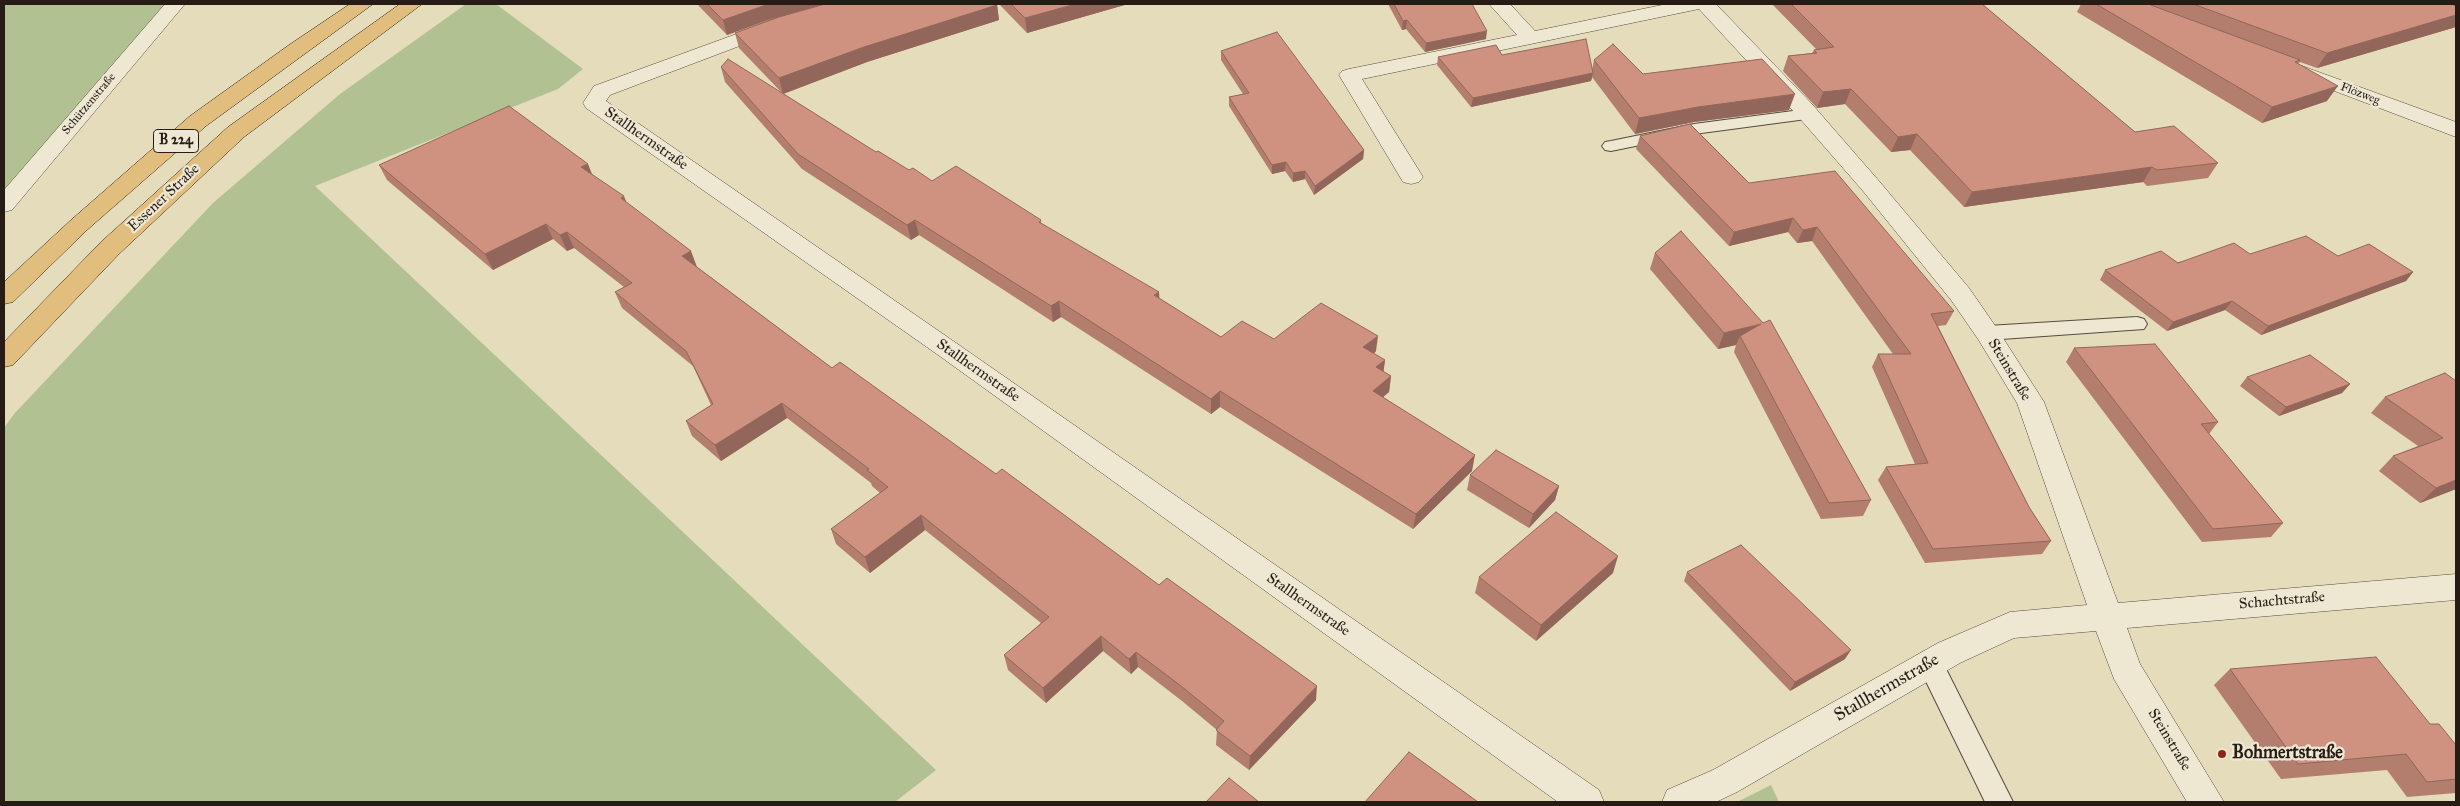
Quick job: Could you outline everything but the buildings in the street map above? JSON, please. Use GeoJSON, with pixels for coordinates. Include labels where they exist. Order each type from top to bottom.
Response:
{"type":"FeatureCollection","features":[{"type":"Feature","properties":{"kind":"main road","name":"B 224"},"geometry":{"type":"LineString","coordinates":[[4,296],[80,225],[198,121],[296,49],[362,4]]}},
{"type":"Feature","properties":{"kind":"main road","name":"Essener Straße"},"geometry":{"type":"LineString","coordinates":[[4,358],[110,248],[236,132],[412,4]]}},
{"type":"Feature","properties":{"kind":"street","name":"Schützenstraße"},"geometry":{"type":"LineString","coordinates":[[4,205],[174,4]]}},
{"type":"Feature","properties":{"kind":"street"},"geometry":{"type":"LineString","coordinates":[[1499,4],[1532,39]]}},
{"type":"Feature","properties":{"kind":"street"},"geometry":{"type":"LineString","coordinates":[[1411,177],[1349,75],[1532,39],[1695,4]]}},
{"type":"Feature","properties":{"kind":"street","name":"Steinstraße"},"geometry":{"type":"LineString","coordinates":[[1705,4],[1808,114],[1871,186],[1960,294],[2030,402],[2126,670],[2206,802]]}},
{"type":"Feature","properties":{"kind":"street","name":"Stallhermstraße"},"geometry":{"type":"LineString","coordinates":[[794,20],[602,91],[594,103],[950,351],[1586,802]]}},
{"type":"Feature","properties":{"kind":"street","name":"Flözweg"},"geometry":{"type":"LineString","coordinates":[[2280,64],[2456,130]]}},
{"type":"Feature","properties":{"kind":"street","name":"Schachtstraße"},"geometry":{"type":"LineString","coordinates":[[2107,616],[2456,587]]}},
{"type":"Feature","properties":{"kind":"street","name":"Stallhermstraße"},"geometry":{"type":"LineString","coordinates":[[1680,802],[1725,781],[1930,663],[2010,625],[2107,616]]}},
{"type":"Feature","properties":{"kind":"lane"},"geometry":{"type":"LineString","coordinates":[[1611,146],[1694,129],[1808,114]]}},
{"type":"Feature","properties":{"kind":"lane"},"geometry":{"type":"LineString","coordinates":[[1987,334],[2137,324]]}},
{"type":"Feature","properties":{"kind":"lane"},"geometry":{"type":"LineString","coordinates":[[1930,663],[1999,802]]}},
{"type":"Feature","properties":{"kind":"green space"},"geometry":{"type":"Polygon","coordinates":[[[4,4],[175,4],[4,205],[4,4]]]}},
{"type":"Feature","properties":{"kind":"green space"},"geometry":{"type":"Polygon","coordinates":[[[466,4],[496,4],[583,69],[558,89],[315,186],[936,770],[895,802],[4,802],[4,428],[14,414],[213,203],[340,94],[466,4]]]}},
{"type":"Feature","properties":{"kind":"green space"},"geometry":{"type":"Polygon","coordinates":[[[1771,785],[1779,802],[1737,802],[1771,785]]]}},
{"type":"Feature","properties":{"kind":"place","name":"Bohmertstraße"},"geometry":{"type":"Point","coordinates":[2222,754]}}]}
